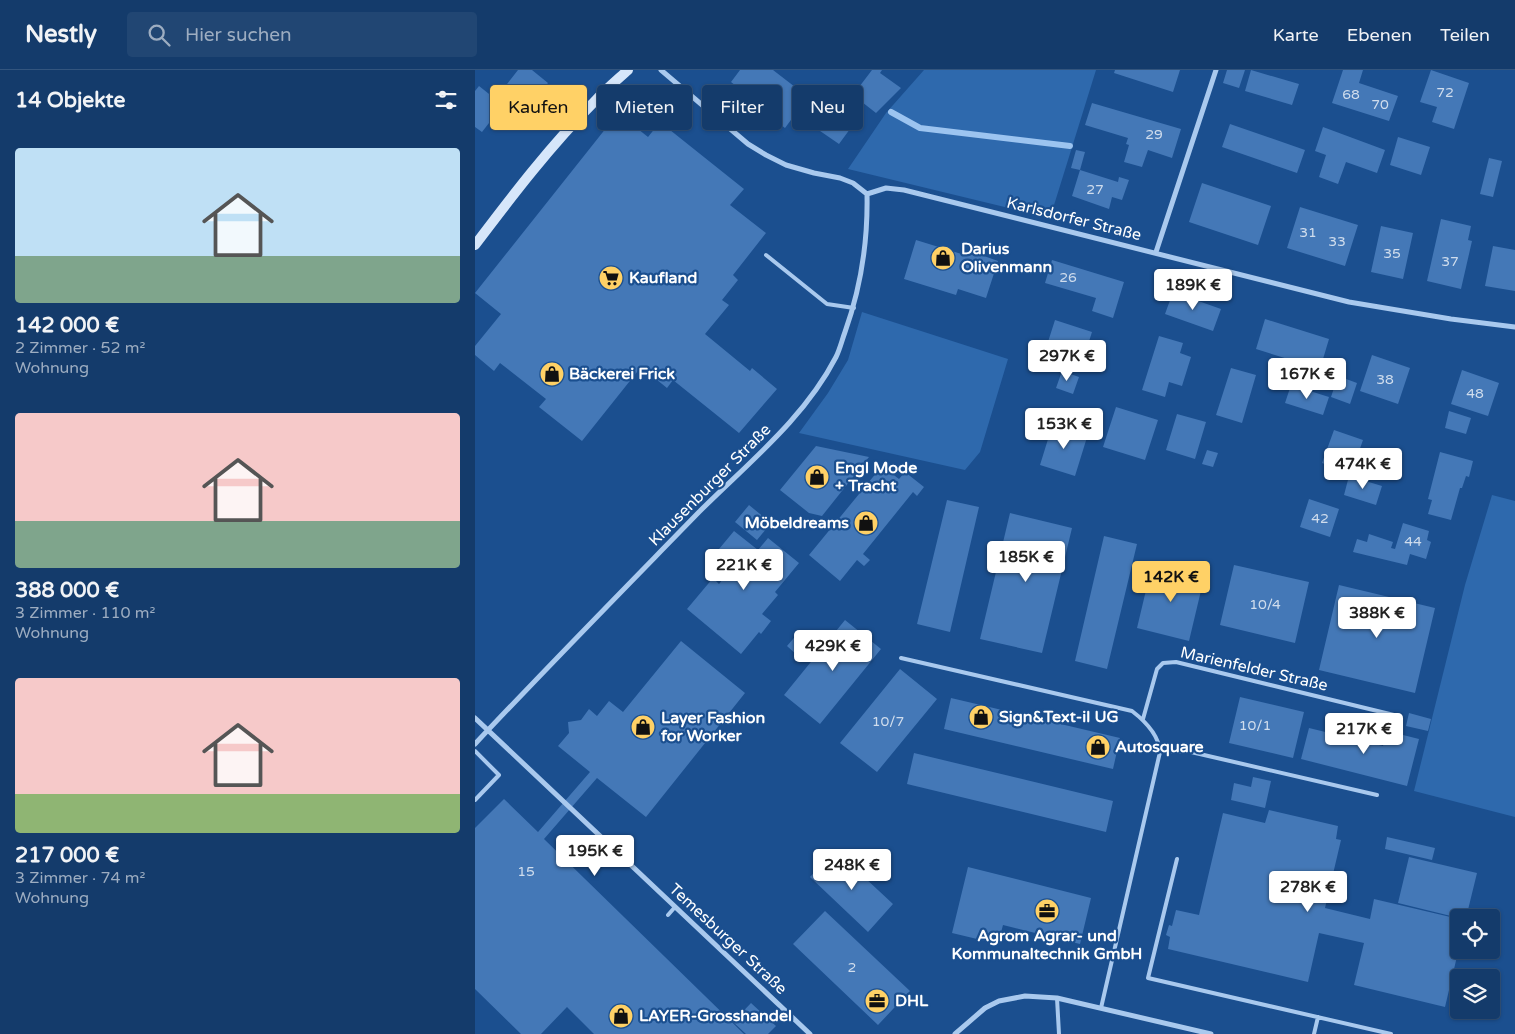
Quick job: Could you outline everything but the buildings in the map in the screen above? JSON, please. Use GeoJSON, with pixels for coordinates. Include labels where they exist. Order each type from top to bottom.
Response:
{"type":"FeatureCollection","features":[{"type":"Feature","properties":{"kind":"street"},"geometry":{"type":"LineString","coordinates":[[475,245],[556,144],[594,102],[628,70]]}},
{"type":"Feature","properties":{"kind":"street"},"geometry":{"type":"LineString","coordinates":[[661,70],[748,144],[766,156],[786,165],[840,178],[853,183],[867,194]]}},
{"type":"Feature","properties":{"kind":"street"},"geometry":{"type":"LineString","coordinates":[[1156,252],[1216,70]]}},
{"type":"Feature","properties":{"kind":"street","name":"Karlsdorfer Straße"},"geometry":{"type":"LineString","coordinates":[[867,194],[886,188],[904,190],[1349,302],[1515,327]]}},
{"type":"Feature","properties":{"kind":"street","name":"Klausenburger Straße"},"geometry":{"type":"LineString","coordinates":[[475,744],[553,660],[780,433],[821,384],[837,355],[853,308],[863,263],[868,222],[867,194]]}},
{"type":"Feature","properties":{"kind":"street","name":"Temesburger Straße"},"geometry":{"type":"LineString","coordinates":[[475,718],[811,1034]]}},
{"type":"Feature","properties":{"kind":"street"},"geometry":{"type":"LineString","coordinates":[[955,1034],[975,1014],[999,1001],[1025,996],[1057,998],[1211,1034]]}},
{"type":"Feature","properties":{"kind":"lane"},"geometry":{"type":"LineString","coordinates":[[766,255],[827,304],[853,308]]}},
{"type":"Feature","properties":{"kind":"lane"},"geometry":{"type":"LineString","coordinates":[[901,658],[1132,711],[1143,719],[1159,743],[1160,752],[1101,1008]]}},
{"type":"Feature","properties":{"kind":"lane","name":"Marienfelder Straße"},"geometry":{"type":"LineString","coordinates":[[1143,719],[1157,669],[1163,663],[1176,662],[1398,716]]}},
{"type":"Feature","properties":{"kind":"lane"},"geometry":{"type":"LineString","coordinates":[[475,751],[499,775],[475,800]]}},
{"type":"Feature","properties":{"kind":"lane"},"geometry":{"type":"LineString","coordinates":[[1160,752],[1191,752],[1377,795]]}},
{"type":"Feature","properties":{"kind":"lane"},"geometry":{"type":"LineString","coordinates":[[1177,859],[1148,978],[1391,1034]]}},
{"type":"Feature","properties":{"kind":"lane"},"geometry":{"type":"LineString","coordinates":[[668,915],[675,907]]}},
{"type":"Feature","properties":{"kind":"lane"},"geometry":{"type":"LineString","coordinates":[[1057,998],[1059,1034]]}},
{"type":"Feature","properties":{"kind":"lane"},"geometry":{"type":"LineString","coordinates":[[1314,1034],[1319,1017]]}},
{"type":"Feature","properties":{"kind":"shaded area"},"geometry":{"type":"Polygon","coordinates":[[[924,70],[1096,70],[1050,218],[848,169],[886,113],[924,70]]]}},
{"type":"Feature","properties":{"kind":"shaded area"},"geometry":{"type":"Polygon","coordinates":[[[862,312],[1008,359],[980,452],[965,470],[799,433],[828,393],[848,360],[862,312]]]}},
{"type":"Feature","properties":{"kind":"shaded area"},"geometry":{"type":"Polygon","coordinates":[[[1492,495],[1515,501],[1515,817],[1414,791],[1465,585],[1492,495]]]}},
{"type":"Feature","properties":{"kind":"waterway"},"geometry":{"type":"LineString","coordinates":[[891,112],[920,128],[1070,146]]}},
{"type":"Feature","properties":{"kind":"place","name":"Darius Olivenmann"},"geometry":{"type":"Point","coordinates":[943,258]}},
{"type":"Feature","properties":{"kind":"place","name":"Kaufland"},"geometry":{"type":"Point","coordinates":[611,278]}},
{"type":"Feature","properties":{"kind":"place","name":"Bäckerei Frick"},"geometry":{"type":"Point","coordinates":[552,374]}},
{"type":"Feature","properties":{"kind":"place","name":"Engl Mode + Tracht"},"geometry":{"type":"Point","coordinates":[817,477]}},
{"type":"Feature","properties":{"kind":"place","name":"Möbeldreams"},"geometry":{"type":"Point","coordinates":[866,523]}},
{"type":"Feature","properties":{"kind":"place","name":"Sign&Text-il UG"},"geometry":{"type":"Point","coordinates":[981,717]}},
{"type":"Feature","properties":{"kind":"place","name":"Layer Fashion for Worker"},"geometry":{"type":"Point","coordinates":[643,727]}},
{"type":"Feature","properties":{"kind":"place","name":"Autosquare"},"geometry":{"type":"Point","coordinates":[1098,747]}},
{"type":"Feature","properties":{"kind":"place","name":"Agrom Agrar- und Kommunaltechnik GmbH"},"geometry":{"type":"Point","coordinates":[1047,911]}},
{"type":"Feature","properties":{"kind":"place","name":"DHL"},"geometry":{"type":"Point","coordinates":[877,1001]}},
{"type":"Feature","properties":{"kind":"place","name":"LAYER-Grosshandel"},"geometry":{"type":"Point","coordinates":[621,1016]}}]}
